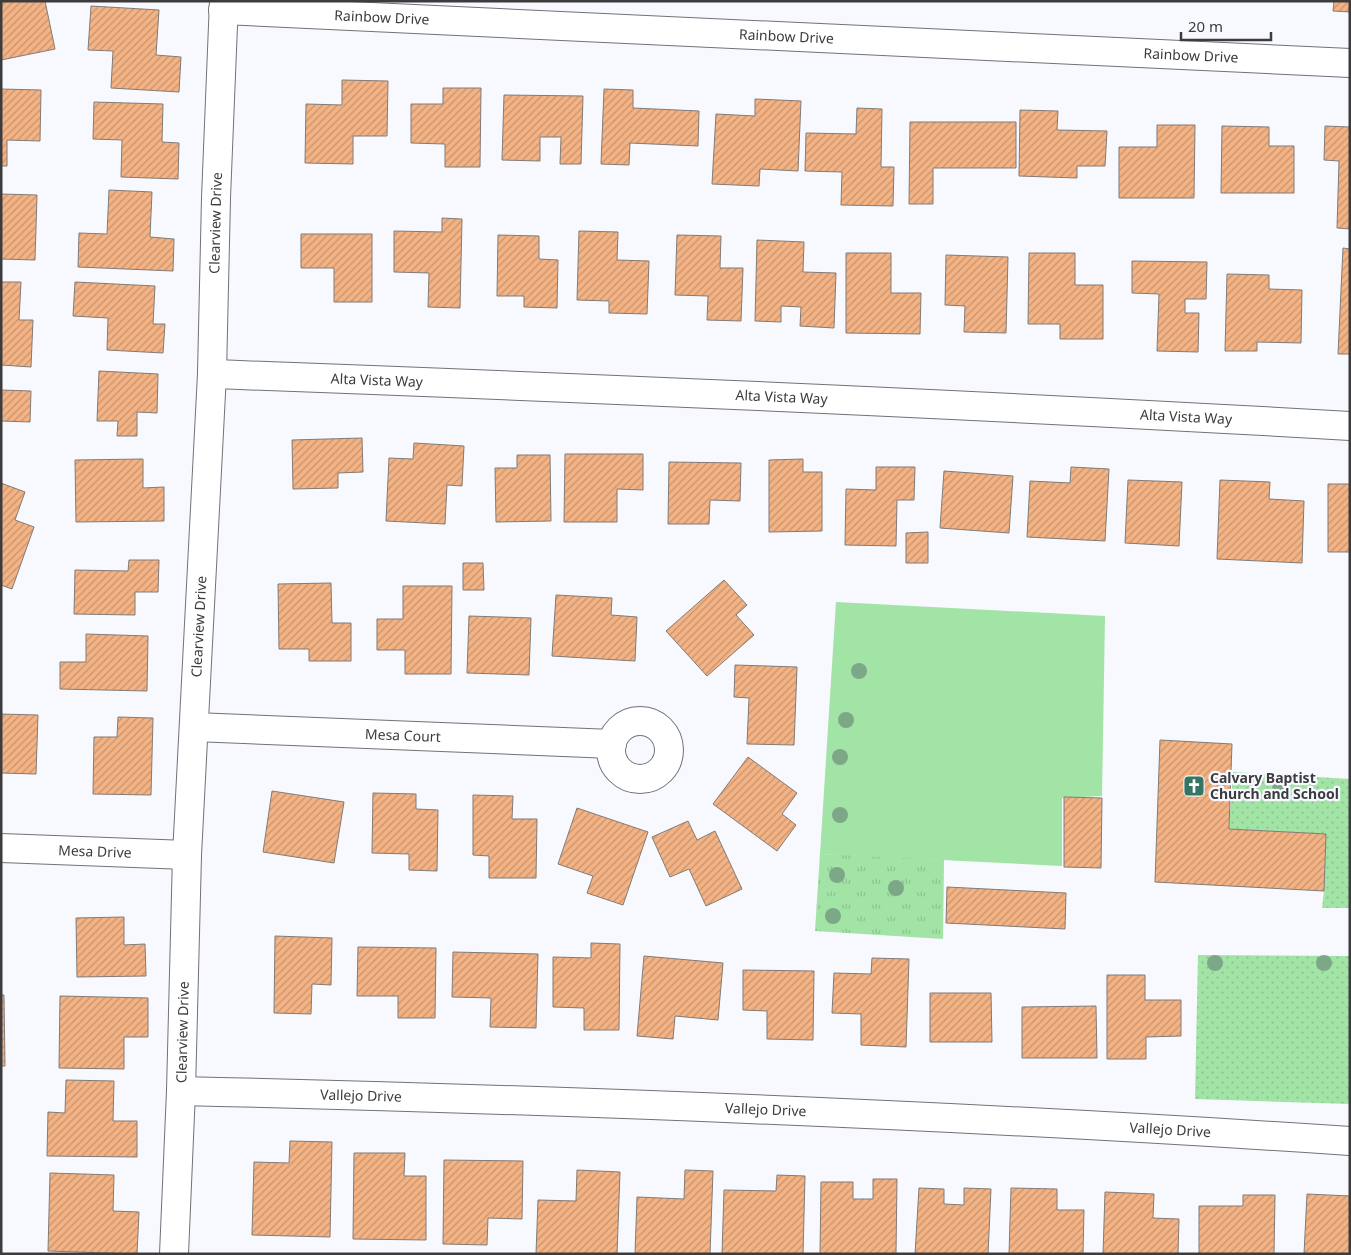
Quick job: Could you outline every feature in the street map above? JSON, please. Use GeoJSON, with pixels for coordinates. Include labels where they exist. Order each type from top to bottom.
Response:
{"type":"FeatureCollection","features":[{"type":"Feature","properties":{"kind":"street","name":"Rainbow Drive"},"geometry":{"type":"LineString","coordinates":[[224,6],[725,35],[1350,63]]}},
{"type":"Feature","properties":{"kind":"street","name":"Clearview Drive"},"geometry":{"type":"LineString","coordinates":[[174,1254],[181,1091],[187,855],[212,374],[216,198],[224,6]]}},
{"type":"Feature","properties":{"kind":"street","name":"Alta Vista Way"},"geometry":{"type":"LineString","coordinates":[[212,374],[534,386],[1350,426]]}},
{"type":"Feature","properties":{"kind":"street","name":"Mesa Court"},"geometry":{"type":"LineString","coordinates":[[194,727],[612,744]]}},
{"type":"Feature","properties":{"kind":"street","name":"Mesa Drive"},"geometry":{"type":"LineString","coordinates":[[1,848],[187,855]]}},
{"type":"Feature","properties":{"kind":"street","name":"Vallejo Drive"},"geometry":{"type":"LineString","coordinates":[[181,1091],[419,1097],[814,1112],[1350,1140]]}},
{"type":"Feature","properties":{"kind":"green space"},"geometry":{"type":"Polygon","coordinates":[[[836,602],[1105,616],[1102,796],[1062,798],[1062,866],[820,854],[836,602]]]}},
{"type":"Feature","properties":{"kind":"green space"},"geometry":{"type":"Polygon","coordinates":[[[1233,772],[1350,779],[1350,908],[1322,908],[1326,834],[1229,829],[1233,772]]]}},
{"type":"Feature","properties":{"kind":"green space"},"geometry":{"type":"Polygon","coordinates":[[[820,854],[944,860],[943,939],[815,931],[820,854]]]}},
{"type":"Feature","properties":{"kind":"green space"},"geometry":{"type":"Polygon","coordinates":[[[1198,955],[1350,956],[1350,1104],[1195,1099],[1198,955]]]}},
{"type":"Feature","properties":{"kind":"building"},"geometry":{"type":"Polygon","coordinates":[[[1,1],[45,1],[55,49],[1,60],[1,1]]]}},
{"type":"Feature","properties":{"kind":"building"},"geometry":{"type":"Polygon","coordinates":[[[1334,1],[1350,1],[1350,12],[1333,11],[1334,1]]]}},
{"type":"Feature","properties":{"kind":"building"},"geometry":{"type":"Polygon","coordinates":[[[91,6],[159,10],[156,55],[181,57],[179,92],[111,88],[113,51],[88,50],[91,6]]]}},
{"type":"Feature","properties":{"kind":"building"},"geometry":{"type":"Polygon","coordinates":[[[342,80],[388,81],[387,136],[353,136],[353,164],[305,163],[306,104],[342,105],[342,80]]]}},
{"type":"Feature","properties":{"kind":"building"},"geometry":{"type":"Polygon","coordinates":[[[443,88],[481,88],[480,167],[445,167],[445,144],[411,143],[411,104],[443,104],[443,88]]]}},
{"type":"Feature","properties":{"kind":"building"},"geometry":{"type":"Polygon","coordinates":[[[1,89],[41,90],[40,141],[7,140],[7,166],[1,166],[1,89]]]}},
{"type":"Feature","properties":{"kind":"building"},"geometry":{"type":"Polygon","coordinates":[[[604,89],[633,90],[633,108],[699,111],[698,146],[630,143],[629,165],[601,164],[604,89]]]}},
{"type":"Feature","properties":{"kind":"building"},"geometry":{"type":"Polygon","coordinates":[[[504,95],[583,96],[581,164],[560,164],[561,137],[540,137],[540,161],[502,160],[504,95]]]}},
{"type":"Feature","properties":{"kind":"building"},"geometry":{"type":"Polygon","coordinates":[[[755,99],[801,101],[798,171],[760,169],[759,186],[712,184],[716,114],[755,116],[755,99]]]}},
{"type":"Feature","properties":{"kind":"building"},"geometry":{"type":"Polygon","coordinates":[[[94,102],[163,104],[162,142],[179,143],[178,179],[121,177],[122,140],[93,139],[94,102]]]}},
{"type":"Feature","properties":{"kind":"building"},"geometry":{"type":"Polygon","coordinates":[[[857,108],[882,109],[881,167],[894,167],[893,206],[841,205],[842,172],[805,171],[806,133],[856,134],[857,108]]]}},
{"type":"Feature","properties":{"kind":"building"},"geometry":{"type":"Polygon","coordinates":[[[1020,110],[1058,111],[1057,130],[1107,131],[1105,166],[1077,166],[1077,178],[1019,176],[1020,110]]]}},
{"type":"Feature","properties":{"kind":"building"},"geometry":{"type":"Polygon","coordinates":[[[910,122],[1016,122],[1016,168],[933,168],[933,204],[909,204],[910,122]]]}},
{"type":"Feature","properties":{"kind":"building"},"geometry":{"type":"Polygon","coordinates":[[[1157,125],[1195,125],[1194,198],[1119,198],[1119,147],[1157,147],[1157,125]]]}},
{"type":"Feature","properties":{"kind":"building"},"geometry":{"type":"Polygon","coordinates":[[[1222,126],[1269,127],[1269,146],[1294,146],[1294,193],[1221,193],[1222,126]]]}},
{"type":"Feature","properties":{"kind":"building"},"geometry":{"type":"Polygon","coordinates":[[[1325,126],[1350,127],[1350,229],[1337,228],[1339,161],[1324,160],[1325,126]]]}},
{"type":"Feature","properties":{"kind":"building"},"geometry":{"type":"Polygon","coordinates":[[[109,190],[152,192],[150,237],[174,239],[173,271],[78,267],[79,233],[107,234],[109,190]]]}},
{"type":"Feature","properties":{"kind":"building"},"geometry":{"type":"Polygon","coordinates":[[[1,194],[37,195],[35,260],[1,259],[1,194]]]}},
{"type":"Feature","properties":{"kind":"building"},"geometry":{"type":"Polygon","coordinates":[[[442,218],[462,219],[460,308],[428,307],[429,273],[394,272],[394,231],[442,232],[442,218]]]}},
{"type":"Feature","properties":{"kind":"building"},"geometry":{"type":"Polygon","coordinates":[[[579,231],[618,232],[617,260],[649,261],[647,314],[609,313],[609,301],[577,300],[579,231]]]}},
{"type":"Feature","properties":{"kind":"building"},"geometry":{"type":"Polygon","coordinates":[[[301,234],[372,234],[372,302],[334,302],[334,268],[301,268],[301,234]]]}},
{"type":"Feature","properties":{"kind":"building"},"geometry":{"type":"Polygon","coordinates":[[[498,235],[539,236],[539,259],[558,260],[557,308],[524,307],[524,296],[497,296],[498,235]]]}},
{"type":"Feature","properties":{"kind":"building"},"geometry":{"type":"Polygon","coordinates":[[[677,235],[721,236],[720,268],[743,268],[741,321],[707,320],[708,296],[675,295],[677,235]]]}},
{"type":"Feature","properties":{"kind":"building"},"geometry":{"type":"Polygon","coordinates":[[[757,240],[804,242],[803,272],[836,273],[834,328],[800,326],[801,307],[781,306],[781,322],[755,321],[757,240]]]}},
{"type":"Feature","properties":{"kind":"building"},"geometry":{"type":"Polygon","coordinates":[[[1343,248],[1350,249],[1350,354],[1338,354],[1343,248]]]}},
{"type":"Feature","properties":{"kind":"building"},"geometry":{"type":"Polygon","coordinates":[[[846,253],[891,253],[891,293],[921,293],[920,334],[846,333],[846,253]]]}},
{"type":"Feature","properties":{"kind":"building"},"geometry":{"type":"Polygon","coordinates":[[[1029,253],[1075,253],[1075,285],[1103,285],[1103,339],[1060,339],[1060,324],[1028,324],[1029,253]]]}},
{"type":"Feature","properties":{"kind":"building"},"geometry":{"type":"Polygon","coordinates":[[[946,255],[1008,257],[1006,333],[964,332],[965,306],[945,305],[946,255]]]}},
{"type":"Feature","properties":{"kind":"building"},"geometry":{"type":"Polygon","coordinates":[[[1132,261],[1207,262],[1206,299],[1185,299],[1185,313],[1199,313],[1198,352],[1157,351],[1159,294],[1132,293],[1132,261]]]}},
{"type":"Feature","properties":{"kind":"building"},"geometry":{"type":"Polygon","coordinates":[[[1227,274],[1269,275],[1269,289],[1302,290],[1301,343],[1257,342],[1257,351],[1225,351],[1227,274]]]}},
{"type":"Feature","properties":{"kind":"building"},"geometry":{"type":"Polygon","coordinates":[[[1,282],[21,282],[19,320],[33,320],[31,367],[1,365],[1,282]]]}},
{"type":"Feature","properties":{"kind":"building"},"geometry":{"type":"Polygon","coordinates":[[[75,282],[155,286],[153,324],[165,324],[163,353],[107,350],[108,318],[73,316],[75,282]]]}},
{"type":"Feature","properties":{"kind":"building"},"geometry":{"type":"Polygon","coordinates":[[[99,371],[158,374],[157,413],[137,412],[137,436],[117,436],[118,421],[97,421],[99,371]]]}},
{"type":"Feature","properties":{"kind":"building"},"geometry":{"type":"Polygon","coordinates":[[[1,390],[31,391],[30,422],[1,421],[1,390]]]}},
{"type":"Feature","properties":{"kind":"building"},"geometry":{"type":"Polygon","coordinates":[[[362,438],[363,472],[338,473],[338,488],[293,489],[292,440],[362,438]]]}},
{"type":"Feature","properties":{"kind":"building"},"geometry":{"type":"Polygon","coordinates":[[[414,443],[464,446],[462,486],[447,485],[445,524],[386,521],[389,458],[413,459],[414,443]]]}},
{"type":"Feature","properties":{"kind":"building"},"geometry":{"type":"Polygon","coordinates":[[[565,454],[643,454],[643,490],[617,489],[617,522],[564,522],[565,454]]]}},
{"type":"Feature","properties":{"kind":"building"},"geometry":{"type":"Polygon","coordinates":[[[517,455],[550,455],[551,521],[496,522],[495,468],[517,468],[517,455]]]}},
{"type":"Feature","properties":{"kind":"building"},"geometry":{"type":"Polygon","coordinates":[[[143,459],[143,488],[164,487],[164,521],[76,522],[75,460],[143,459]]]}},
{"type":"Feature","properties":{"kind":"building"},"geometry":{"type":"Polygon","coordinates":[[[803,459],[803,472],[822,472],[822,531],[769,532],[769,460],[803,459]]]}},
{"type":"Feature","properties":{"kind":"building"},"geometry":{"type":"Polygon","coordinates":[[[669,462],[741,463],[740,501],[710,500],[709,524],[668,524],[669,462]]]}},
{"type":"Feature","properties":{"kind":"building"},"geometry":{"type":"Polygon","coordinates":[[[876,467],[915,467],[914,500],[897,500],[896,546],[845,545],[846,489],[876,490],[876,467]]]}},
{"type":"Feature","properties":{"kind":"building"},"geometry":{"type":"Polygon","coordinates":[[[1071,467],[1109,469],[1105,541],[1027,537],[1030,481],[1070,483],[1071,467]]]}},
{"type":"Feature","properties":{"kind":"building"},"geometry":{"type":"Polygon","coordinates":[[[944,471],[1013,476],[1009,533],[940,528],[944,471]]]}},
{"type":"Feature","properties":{"kind":"building"},"geometry":{"type":"Polygon","coordinates":[[[1128,480],[1182,482],[1179,546],[1125,543],[1128,480]]]}},
{"type":"Feature","properties":{"kind":"building"},"geometry":{"type":"Polygon","coordinates":[[[1220,480],[1270,482],[1269,499],[1304,501],[1302,563],[1217,559],[1220,480]]]}},
{"type":"Feature","properties":{"kind":"building"},"geometry":{"type":"Polygon","coordinates":[[[1,483],[25,492],[15,520],[34,527],[12,589],[1,585],[1,483]]]}},
{"type":"Feature","properties":{"kind":"building"},"geometry":{"type":"Polygon","coordinates":[[[1328,484],[1350,484],[1350,552],[1328,552],[1328,484]]]}},
{"type":"Feature","properties":{"kind":"building"},"geometry":{"type":"Polygon","coordinates":[[[928,532],[928,563],[906,563],[906,533],[928,532]]]}},
{"type":"Feature","properties":{"kind":"building"},"geometry":{"type":"Polygon","coordinates":[[[129,560],[159,560],[158,592],[135,592],[135,615],[74,614],[75,570],[128,571],[129,560]]]}},
{"type":"Feature","properties":{"kind":"building"},"geometry":{"type":"Polygon","coordinates":[[[463,563],[483,563],[484,590],[463,590],[463,563]]]}},
{"type":"Feature","properties":{"kind":"building"},"geometry":{"type":"Polygon","coordinates":[[[724,580],[747,605],[736,615],[754,635],[707,676],[666,631],[724,580]]]}},
{"type":"Feature","properties":{"kind":"building"},"geometry":{"type":"Polygon","coordinates":[[[331,583],[332,623],[351,623],[351,661],[309,661],[309,649],[279,649],[278,584],[331,583]]]}},
{"type":"Feature","properties":{"kind":"building"},"geometry":{"type":"Polygon","coordinates":[[[403,586],[452,586],[451,674],[405,674],[405,650],[377,650],[377,619],[403,619],[403,586]]]}},
{"type":"Feature","properties":{"kind":"building"},"geometry":{"type":"Polygon","coordinates":[[[556,595],[612,598],[611,615],[637,617],[635,661],[552,656],[556,595]]]}},
{"type":"Feature","properties":{"kind":"building"},"geometry":{"type":"Polygon","coordinates":[[[469,616],[531,618],[529,675],[467,673],[469,616]]]}},
{"type":"Feature","properties":{"kind":"building"},"geometry":{"type":"Polygon","coordinates":[[[86,634],[148,636],[147,691],[60,689],[60,662],[86,662],[86,634]]]}},
{"type":"Feature","properties":{"kind":"building"},"geometry":{"type":"Polygon","coordinates":[[[735,665],[797,667],[794,745],[747,744],[749,698],[734,697],[735,665]]]}},
{"type":"Feature","properties":{"kind":"building"},"geometry":{"type":"Polygon","coordinates":[[[1,714],[38,715],[36,774],[1,773],[1,714]]]}},
{"type":"Feature","properties":{"kind":"building"},"geometry":{"type":"Polygon","coordinates":[[[118,717],[153,718],[151,795],[93,794],[94,737],[117,737],[118,717]]]}},
{"type":"Feature","properties":{"kind":"building","name":"Calvary Baptist Church and School"},"geometry":{"type":"Polygon","coordinates":[[[1160,740],[1232,744],[1229,829],[1326,834],[1324,891],[1155,882],[1160,740]]]}},
{"type":"Feature","properties":{"kind":"building"},"geometry":{"type":"Polygon","coordinates":[[[748,757],[797,793],[782,814],[796,825],[777,851],[713,804],[748,757]]]}},
{"type":"Feature","properties":{"kind":"building"},"geometry":{"type":"Polygon","coordinates":[[[272,791],[344,802],[334,863],[263,852],[272,791]]]}},
{"type":"Feature","properties":{"kind":"building"},"geometry":{"type":"Polygon","coordinates":[[[373,793],[416,794],[416,809],[438,810],[437,871],[409,870],[409,854],[372,853],[373,793]]]}},
{"type":"Feature","properties":{"kind":"building"},"geometry":{"type":"Polygon","coordinates":[[[473,795],[513,796],[512,819],[537,819],[536,878],[489,878],[489,856],[473,855],[473,795]]]}},
{"type":"Feature","properties":{"kind":"building"},"geometry":{"type":"Polygon","coordinates":[[[1064,797],[1102,798],[1101,868],[1064,867],[1064,797]]]}},
{"type":"Feature","properties":{"kind":"building"},"geometry":{"type":"Polygon","coordinates":[[[577,808],[648,832],[623,905],[587,893],[593,876],[558,864],[577,808]]]}},
{"type":"Feature","properties":{"kind":"building"},"geometry":{"type":"Polygon","coordinates":[[[688,821],[697,840],[715,831],[742,889],[706,906],[689,869],[670,877],[652,837],[688,821]]]}},
{"type":"Feature","properties":{"kind":"building"},"geometry":{"type":"Polygon","coordinates":[[[947,887],[1066,893],[1065,929],[946,923],[947,887]]]}},
{"type":"Feature","properties":{"kind":"building"},"geometry":{"type":"Polygon","coordinates":[[[124,917],[124,945],[145,944],[146,976],[77,977],[76,918],[124,917]]]}},
{"type":"Feature","properties":{"kind":"building"},"geometry":{"type":"Polygon","coordinates":[[[275,936],[332,938],[331,985],[312,984],[311,1014],[274,1013],[275,936]]]}},
{"type":"Feature","properties":{"kind":"building"},"geometry":{"type":"Polygon","coordinates":[[[591,943],[620,944],[619,1030],[584,1030],[584,1008],[553,1007],[553,957],[591,958],[591,943]]]}},
{"type":"Feature","properties":{"kind":"building"},"geometry":{"type":"Polygon","coordinates":[[[358,947],[436,948],[435,1018],[398,1018],[398,996],[357,996],[358,947]]]}},
{"type":"Feature","properties":{"kind":"building"},"geometry":{"type":"Polygon","coordinates":[[[453,952],[538,954],[536,1028],[490,1027],[491,998],[452,997],[453,952]]]}},
{"type":"Feature","properties":{"kind":"building"},"geometry":{"type":"Polygon","coordinates":[[[644,956],[723,963],[718,1020],[675,1016],[673,1039],[637,1036],[644,956]]]}},
{"type":"Feature","properties":{"kind":"building"},"geometry":{"type":"Polygon","coordinates":[[[872,958],[909,959],[906,1047],[861,1045],[861,1014],[832,1013],[834,973],[871,974],[872,958]]]}},
{"type":"Feature","properties":{"kind":"building"},"geometry":{"type":"Polygon","coordinates":[[[743,970],[814,971],[813,1040],[767,1039],[767,1011],[743,1010],[743,970]]]}},
{"type":"Feature","properties":{"kind":"building"},"geometry":{"type":"Polygon","coordinates":[[[1107,975],[1145,975],[1145,1000],[1181,1000],[1181,1036],[1146,1037],[1146,1059],[1107,1059],[1107,975]]]}},
{"type":"Feature","properties":{"kind":"building"},"geometry":{"type":"Polygon","coordinates":[[[930,993],[991,993],[992,1042],[930,1042],[930,993]]]}},
{"type":"Feature","properties":{"kind":"building"},"geometry":{"type":"Polygon","coordinates":[[[1,995],[4,995],[5,1066],[1,1066],[1,995]]]}},
{"type":"Feature","properties":{"kind":"building"},"geometry":{"type":"Polygon","coordinates":[[[60,996],[148,998],[148,1037],[124,1037],[124,1069],[59,1068],[60,996]]]}},
{"type":"Feature","properties":{"kind":"building"},"geometry":{"type":"Polygon","coordinates":[[[1096,1006],[1097,1058],[1022,1058],[1022,1007],[1096,1006]]]}},
{"type":"Feature","properties":{"kind":"building"},"geometry":{"type":"Polygon","coordinates":[[[66,1080],[114,1081],[113,1121],[137,1121],[137,1157],[47,1156],[48,1112],[65,1113],[66,1080]]]}},
{"type":"Feature","properties":{"kind":"building"},"geometry":{"type":"Polygon","coordinates":[[[290,1141],[332,1142],[330,1237],[252,1235],[254,1162],[289,1163],[290,1141]]]}},
{"type":"Feature","properties":{"kind":"building"},"geometry":{"type":"Polygon","coordinates":[[[354,1153],[405,1153],[404,1176],[426,1176],[426,1240],[353,1239],[354,1153]]]}},
{"type":"Feature","properties":{"kind":"building"},"geometry":{"type":"Polygon","coordinates":[[[444,1160],[523,1161],[522,1219],[488,1218],[487,1245],[443,1244],[444,1160]]]}},
{"type":"Feature","properties":{"kind":"building"},"geometry":{"type":"Polygon","coordinates":[[[577,1170],[620,1172],[617,1254],[536,1254],[538,1200],[576,1201],[577,1170]]]}},
{"type":"Feature","properties":{"kind":"building"},"geometry":{"type":"Polygon","coordinates":[[[685,1170],[713,1171],[710,1254],[635,1254],[637,1197],[684,1199],[685,1170]]]}},
{"type":"Feature","properties":{"kind":"building"},"geometry":{"type":"Polygon","coordinates":[[[50,1173],[114,1175],[113,1211],[139,1212],[137,1254],[48,1251],[50,1173]]]}},
{"type":"Feature","properties":{"kind":"building"},"geometry":{"type":"Polygon","coordinates":[[[777,1175],[805,1176],[803,1254],[722,1254],[724,1190],[776,1191],[777,1175]]]}},
{"type":"Feature","properties":{"kind":"building"},"geometry":{"type":"Polygon","coordinates":[[[873,1179],[897,1179],[896,1254],[820,1254],[821,1182],[853,1182],[853,1199],[873,1199],[873,1179]]]}},
{"type":"Feature","properties":{"kind":"building"},"geometry":{"type":"Polygon","coordinates":[[[919,1188],[944,1189],[944,1204],[964,1205],[964,1188],[991,1189],[988,1254],[915,1254],[919,1188]]]}},
{"type":"Feature","properties":{"kind":"building"},"geometry":{"type":"Polygon","coordinates":[[[1011,1188],[1057,1189],[1057,1210],[1084,1210],[1083,1254],[1009,1254],[1011,1188]]]}},
{"type":"Feature","properties":{"kind":"building"},"geometry":{"type":"Polygon","coordinates":[[[1105,1192],[1154,1194],[1153,1218],[1179,1219],[1178,1254],[1103,1254],[1105,1192]]]}},
{"type":"Feature","properties":{"kind":"building"},"geometry":{"type":"Polygon","coordinates":[[[1307,1194],[1350,1196],[1350,1254],[1304,1254],[1307,1194]]]}},
{"type":"Feature","properties":{"kind":"building"},"geometry":{"type":"Polygon","coordinates":[[[1243,1195],[1275,1195],[1274,1254],[1199,1254],[1199,1206],[1243,1206],[1243,1195]]]}},
{"type":"Feature","properties":{"kind":"place","name":"Calvary Baptist Church and School"},"geometry":{"type":"Point","coordinates":[1194,786]}}]}
